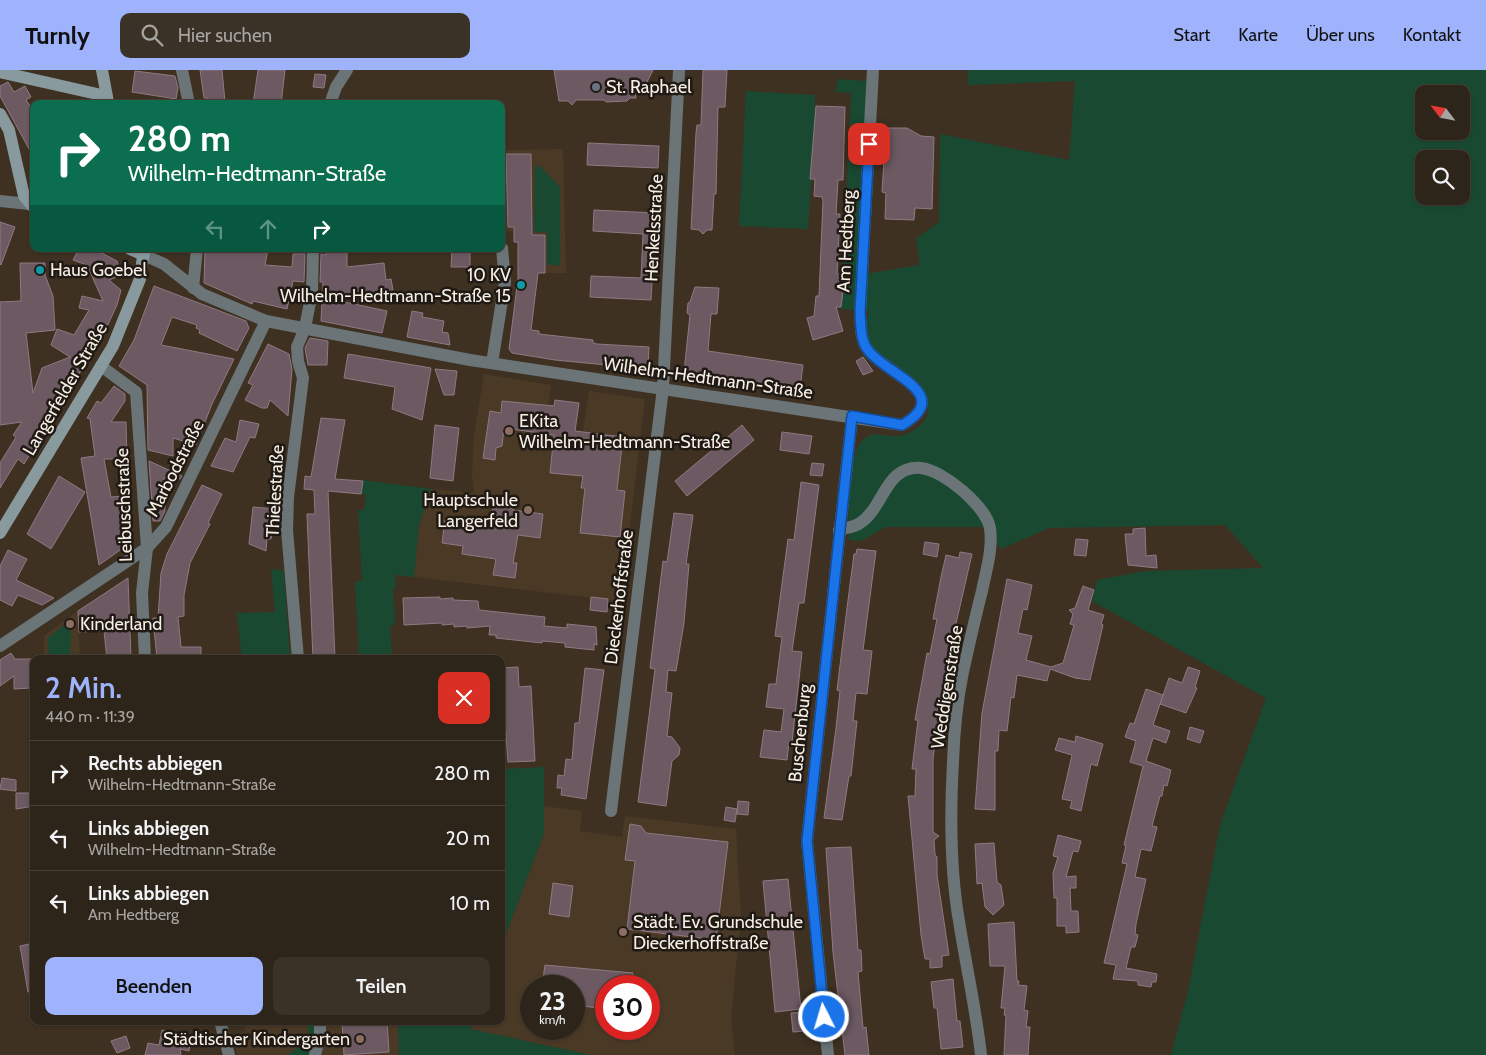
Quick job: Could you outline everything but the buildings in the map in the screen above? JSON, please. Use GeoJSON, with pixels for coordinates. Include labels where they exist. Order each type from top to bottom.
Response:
{"type":"FeatureCollection","features":[{"type":"Feature","properties":{"kind":"main road"},"geometry":{"type":"LineString","coordinates":[[0,72],[107,100],[102,70]]}},
{"type":"Feature","properties":{"kind":"main road"},"geometry":{"type":"LineString","coordinates":[[0,114],[9,130],[21,184],[30,204]]}},
{"type":"Feature","properties":{"kind":"main road","name":"Langerfelder Straße"},"geometry":{"type":"LineString","coordinates":[[0,533],[101,366],[123,324],[140,279],[144,252]]}},
{"type":"Feature","properties":{"kind":"street"},"geometry":{"type":"LineString","coordinates":[[182,70],[188,100]]}},
{"type":"Feature","properties":{"kind":"street"},"geometry":{"type":"LineString","coordinates":[[332,100],[336,88],[347,70]]}},
{"type":"Feature","properties":{"kind":"street","name":"Henkelsstraße"},"geometry":{"type":"LineString","coordinates":[[663,388],[679,70]]}},
{"type":"Feature","properties":{"kind":"street","name":"Am Hedtberg"},"geometry":{"type":"LineString","coordinates":[[873,70],[860,312],[862,333],[866,348],[874,358],[914,386],[922,395],[922,406],[917,416]]}},
{"type":"Feature","properties":{"kind":"street"},"geometry":{"type":"LineString","coordinates":[[0,201],[30,206]]}},
{"type":"Feature","properties":{"kind":"street","name":"Wilhelm-Hedtmann-Straße"},"geometry":{"type":"LineString","coordinates":[[144,252],[164,264],[202,294],[266,321],[492,363],[902,425],[917,416]]}},
{"type":"Feature","properties":{"kind":"street"},"geometry":{"type":"LineString","coordinates":[[193,288],[197,252]]}},
{"type":"Feature","properties":{"kind":"street","name":"Thielestraße"},"geometry":{"type":"LineString","coordinates":[[298,655],[287,530],[288,497],[303,378],[297,347],[305,328],[312,292],[313,252]]}},
{"type":"Feature","properties":{"kind":"street"},"geometry":{"type":"LineString","coordinates":[[492,363],[505,282],[502,252]]}},
{"type":"Feature","properties":{"kind":"street","name":"Marbodstraße"},"geometry":{"type":"LineString","coordinates":[[0,646],[147,548],[166,527],[266,321]]}},
{"type":"Feature","properties":{"kind":"street","name":"Leibuschstraße"},"geometry":{"type":"LineString","coordinates":[[101,366],[136,392],[147,548],[142,593],[144,655]]}},
{"type":"Feature","properties":{"kind":"street","name":"Dieckerhoffstraße"},"geometry":{"type":"LineString","coordinates":[[611,810],[663,388]]}},
{"type":"Feature","properties":{"kind":"street","name":"Buschenburg"},"geometry":{"type":"LineString","coordinates":[[828,1055],[807,841],[852,416]]}},
{"type":"Feature","properties":{"kind":"street","name":"Weddigenstraße"},"geometry":{"type":"LineString","coordinates":[[839,530],[860,524],[871,513],[890,482],[899,474],[920,468],[930,470],[943,477],[968,495],[981,508],[990,526],[989,560],[962,675],[953,761],[951,822],[958,920],[976,1010],[981,1055]]}},
{"type":"Feature","properties":{"kind":"street"},"geometry":{"type":"LineString","coordinates":[[222,1025],[229,1055]]}},
{"type":"Feature","properties":{"kind":"street"},"geometry":{"type":"LineString","coordinates":[[315,1055],[320,1036],[320,1025]]}},
{"type":"Feature","properties":{"kind":"shaded area"},"geometry":{"type":"Polygon","coordinates":[[[563,149],[566,273],[518,273],[518,243],[514,242],[514,232],[505,231],[505,150],[563,149]]]}},
{"type":"Feature","properties":{"kind":"shaded area","name":"Hauptschule Langerfeld"},"geometry":{"type":"Polygon","coordinates":[[[484,374],[551,385],[545,427],[583,432],[589,391],[645,399],[621,601],[414,577],[419,525],[431,489],[472,493],[474,490],[472,477],[474,435],[484,374]]]}},
{"type":"Feature","properties":{"kind":"shaded area","name":"Kinderland"},"geometry":{"type":"Polygon","coordinates":[[[78,611],[80,655],[44,655],[44,636],[78,611]]]}},
{"type":"Feature","properties":{"kind":"shaded area","name":"Städt. Ev. Grundschule Dieckerhoffstraße"},"geometry":{"type":"Polygon","coordinates":[[[544,806],[582,811],[580,831],[622,837],[625,816],[736,829],[741,917],[731,1018],[735,1055],[590,1055],[521,1040],[585,1040],[585,975],[520,975],[520,1040],[471,1029],[472,1025],[505,1025],[505,936],[544,833],[544,806]]]}},
{"type":"Feature","properties":{"kind":"shaded area"},"geometry":{"type":"Polygon","coordinates":[[[246,1025],[308,1025],[308,1040],[288,1055],[237,1055],[234,1034],[245,1032],[246,1025]]]}},
{"type":"Feature","properties":{"kind":"shaded area","name":"Städtischer Kindergarten"},"geometry":{"type":"Polygon","coordinates":[[[322,1025],[398,1025],[399,1055],[318,1055],[322,1025]]]}},
{"type":"Feature","properties":{"kind":"green space"},"geometry":{"type":"Polygon","coordinates":[[[968,70],[1486,70],[1486,1055],[1171,1055],[1188,991],[1220,825],[1266,698],[1092,601],[1097,580],[1145,571],[1263,568],[1225,525],[1049,528],[1001,549],[982,527],[885,527],[861,541],[849,540],[851,472],[858,448],[863,440],[871,435],[905,435],[919,426],[928,413],[923,391],[916,382],[872,348],[866,334],[868,311],[841,309],[851,93],[835,92],[838,79],[867,81],[859,271],[871,273],[920,265],[916,239],[939,222],[940,134],[1069,160],[1075,81],[968,85],[968,70]]]}},
{"type":"Feature","properties":{"kind":"green space"},"geometry":{"type":"Polygon","coordinates":[[[746,91],[815,95],[815,126],[808,229],[739,226],[746,91]]]}},
{"type":"Feature","properties":{"kind":"green space"},"geometry":{"type":"Polygon","coordinates":[[[540,166],[560,187],[560,265],[547,265],[547,232],[534,232],[535,167],[540,166]]]}},
{"type":"Feature","properties":{"kind":"green space"},"geometry":{"type":"Polygon","coordinates":[[[363,480],[431,489],[419,525],[414,577],[395,575],[396,588],[393,589],[395,625],[390,626],[392,655],[359,655],[355,582],[362,581],[358,510],[364,510],[366,495],[361,494],[363,480]]]}},
{"type":"Feature","properties":{"kind":"green space"},"geometry":{"type":"Polygon","coordinates":[[[271,569],[284,571],[290,655],[242,655],[237,613],[275,612],[271,569]]]}},
{"type":"Feature","properties":{"kind":"green space"},"geometry":{"type":"Polygon","coordinates":[[[67,623],[71,632],[70,655],[49,655],[48,638],[67,623]]]}},
{"type":"Feature","properties":{"kind":"green space"},"geometry":{"type":"Polygon","coordinates":[[[544,767],[544,833],[505,936],[505,769],[544,767]]]}},
{"type":"Feature","properties":{"kind":"green space"},"geometry":{"type":"Polygon","coordinates":[[[308,1025],[315,1025],[315,1040],[311,1055],[288,1055],[308,1040],[308,1025]]]}},
{"type":"Feature","properties":{"kind":"green space"},"geometry":{"type":"Polygon","coordinates":[[[398,1025],[472,1025],[471,1029],[590,1055],[399,1055],[398,1025]]]}},
{"type":"Feature","properties":{"kind":"place","name":"St. Raphael"},"geometry":{"type":"Point","coordinates":[596,87]}},
{"type":"Feature","properties":{"kind":"place","name":"Haus Goebel"},"geometry":{"type":"Point","coordinates":[40,270]}},
{"type":"Feature","properties":{"kind":"place","name":"10 KV Wilhelm-Hedtmann-Straße 15"},"geometry":{"type":"Point","coordinates":[521,285]}},
{"type":"Feature","properties":{"kind":"place","name":"EKita Wilhelm-Hedtmann-Straße"},"geometry":{"type":"Point","coordinates":[509,431]}},
{"type":"Feature","properties":{"kind":"place","name":"Hauptschule Langerfeld"},"geometry":{"type":"Point","coordinates":[528,510]}},
{"type":"Feature","properties":{"kind":"place","name":"Kinderland"},"geometry":{"type":"Point","coordinates":[70,624]}},
{"type":"Feature","properties":{"kind":"place","name":"Städt. Ev. Grundschule Dieckerhoffstraße"},"geometry":{"type":"Point","coordinates":[623,932]}},
{"type":"Feature","properties":{"kind":"place","name":"Städtischer Kindergarten"},"geometry":{"type":"Point","coordinates":[360,1039]}},
{"type":"Feature","properties":{"kind":"route"},"geometry":{"type":"LineString","coordinates":[[824,1017],[807,841],[808,819],[852,416],[902,425],[917,416],[922,406],[922,395],[914,386],[874,358],[866,348],[862,333],[860,312],[869,144]]}}]}
